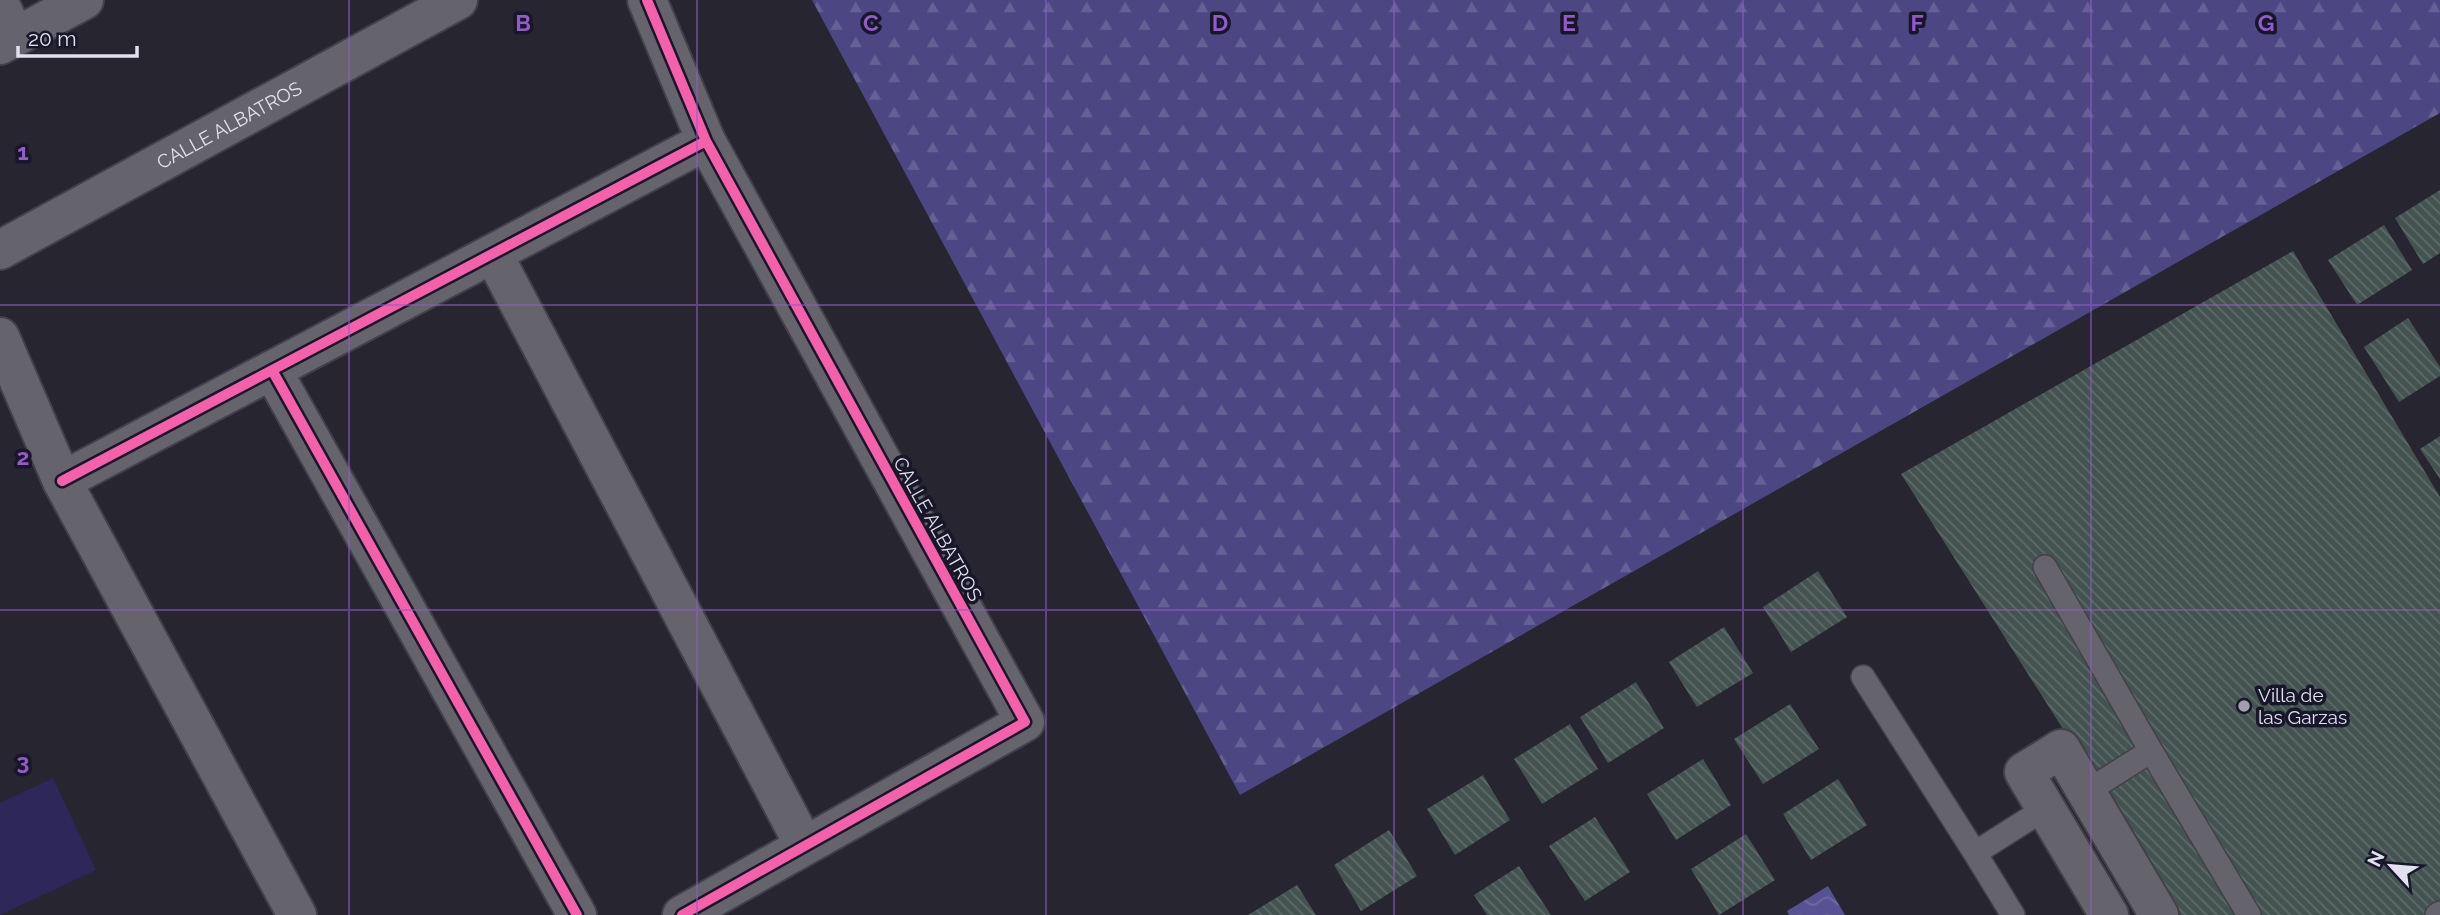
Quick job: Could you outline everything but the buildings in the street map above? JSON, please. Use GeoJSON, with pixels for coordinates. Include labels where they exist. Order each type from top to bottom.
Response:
{"type":"FeatureCollection","features":[{"type":"Feature","properties":{"kind":"street"},"geometry":{"type":"LineString","coordinates":[[5,29],[83,0]]}},
{"type":"Feature","properties":{"kind":"street","name":"CALLE ALBATROS"},"geometry":{"type":"LineString","coordinates":[[0,250],[458,0]]}},
{"type":"Feature","properties":{"kind":"street","name":"CALLE ALBATROS"},"geometry":{"type":"LineString","coordinates":[[647,0],[706,141],[1025,722],[682,915]]}},
{"type":"Feature","properties":{"kind":"street"},"geometry":{"type":"LineString","coordinates":[[62,481],[706,141]]}},
{"type":"Feature","properties":{"kind":"street"},"geometry":{"type":"LineString","coordinates":[[493,254],[804,845]]}},
{"type":"Feature","properties":{"kind":"street"},"geometry":{"type":"LineString","coordinates":[[0,337],[62,481],[297,915]]}},
{"type":"Feature","properties":{"kind":"street"},"geometry":{"type":"LineString","coordinates":[[272,370],[577,915]]}},
{"type":"Feature","properties":{"kind":"street"},"geometry":{"type":"LineString","coordinates":[[2109,915],[2024,772],[2061,749],[2159,915]]}},
{"type":"Feature","properties":{"kind":"lane"},"geometry":{"type":"LineString","coordinates":[[2045,567],[2249,915]]}},
{"type":"Feature","properties":{"kind":"lane"},"geometry":{"type":"LineString","coordinates":[[1863,677],[2013,915]]}},
{"type":"Feature","properties":{"kind":"lane"},"geometry":{"type":"LineString","coordinates":[[2087,792],[2151,751]]}},
{"type":"Feature","properties":{"kind":"lane"},"geometry":{"type":"LineString","coordinates":[[1975,853],[2046,808]]}},
{"type":"Feature","properties":{"kind":"shaded area"},"geometry":{"type":"Polygon","coordinates":[[[53,778],[96,870],[0,915],[0,803],[53,778]]]}},
{"type":"Feature","properties":{"kind":"green space"},"geometry":{"type":"Polygon","coordinates":[[[812,0],[2440,0],[2440,113],[1240,795],[812,0]]]}},
{"type":"Feature","properties":{"kind":"water"},"geometry":{"type":"Polygon","coordinates":[[[1828,886],[1845,915],[1789,915],[1787,911],[1828,886]]]}},
{"type":"Feature","properties":{"kind":"cycle path"},"geometry":{"type":"LineString","coordinates":[[647,0],[706,141],[1025,722],[682,915]]}},
{"type":"Feature","properties":{"kind":"cycle path"},"geometry":{"type":"LineString","coordinates":[[62,481],[706,141]]}},
{"type":"Feature","properties":{"kind":"cycle path"},"geometry":{"type":"LineString","coordinates":[[272,370],[577,915]]}},
{"type":"Feature","properties":{"kind":"place","name":"Villa de las Garzas"},"geometry":{"type":"Point","coordinates":[2244,706]}}]}
